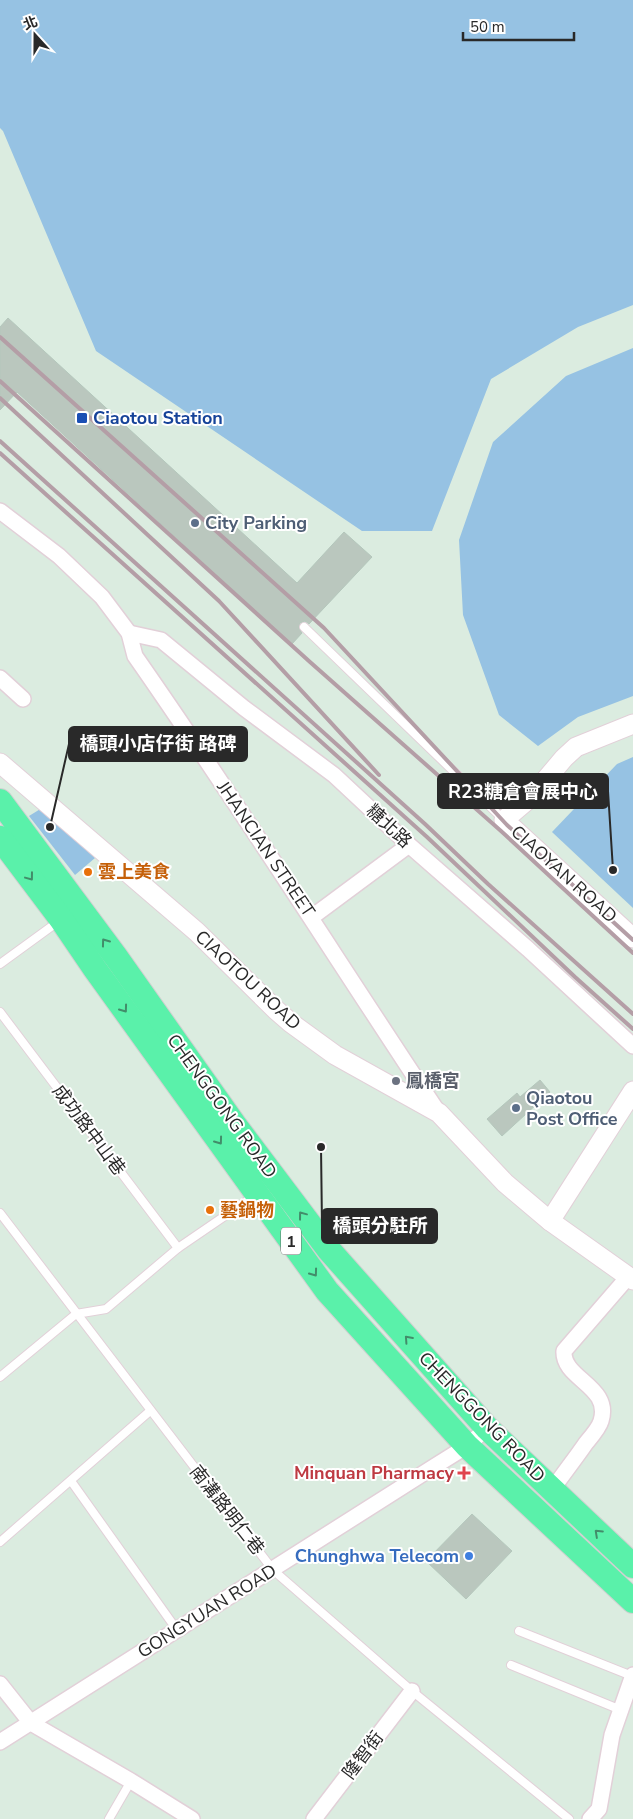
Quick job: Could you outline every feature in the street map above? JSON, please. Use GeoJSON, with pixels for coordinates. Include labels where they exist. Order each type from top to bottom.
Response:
{"type":"FeatureCollection","features":[{"type":"Feature","properties":{"kind":"main road","name":"CHENGGONG ROAD"},"geometry":{"type":"LineString","coordinates":[[0,801],[116,957],[234,1124],[329,1250],[487,1428],[633,1566]]}},
{"type":"Feature","properties":{"kind":"main road","name":"CHENGGONG ROAD"},"geometry":{"type":"LineString","coordinates":[[0,838],[61,919],[327,1291],[467,1446],[633,1601]]}},
{"type":"Feature","properties":{"kind":"street","name":"JHANCIAN STREET"},"geometry":{"type":"LineString","coordinates":[[0,511],[59,556],[102,597],[129,633],[135,656],[312,917],[337,960],[439,1113]]}},
{"type":"Feature","properties":{"kind":"street","name":"糖北路"},"geometry":{"type":"LineString","coordinates":[[129,633],[161,640],[244,708],[334,775],[633,1046]]}},
{"type":"Feature","properties":{"kind":"street"},"geometry":{"type":"LineString","coordinates":[[0,678],[23,699]]}},
{"type":"Feature","properties":{"kind":"street","name":"CIAOYAN ROAD"},"geometry":{"type":"LineString","coordinates":[[633,724],[576,747],[564,758],[532,798],[504,820],[633,938]]}},
{"type":"Feature","properties":{"kind":"street","name":"CIAOTOU ROAD"},"geometry":{"type":"LineString","coordinates":[[0,763],[197,932],[291,1023],[335,1055],[439,1113],[505,1182],[550,1222],[630,1278]]}},
{"type":"Feature","properties":{"kind":"street"},"geometry":{"type":"LineString","coordinates":[[312,917],[409,845]]}},
{"type":"Feature","properties":{"kind":"street"},"geometry":{"type":"LineString","coordinates":[[550,1222],[633,1091]]}},
{"type":"Feature","properties":{"kind":"street"},"geometry":{"type":"LineString","coordinates":[[552,1490],[601,1422],[603,1409],[597,1394],[566,1364],[564,1351],[630,1278]]}},
{"type":"Feature","properties":{"kind":"street","name":"GONGYUAN ROAD"},"geometry":{"type":"LineString","coordinates":[[0,1742],[467,1446],[487,1428]]}},
{"type":"Feature","properties":{"kind":"street"},"geometry":{"type":"LineString","coordinates":[[590,1819],[599,1809],[612,1735],[633,1675]]}},
{"type":"Feature","properties":{"kind":"street"},"geometry":{"type":"LineString","coordinates":[[0,1684],[31,1723],[192,1819]]}},
{"type":"Feature","properties":{"kind":"street","name":"隆智街"},"geometry":{"type":"LineString","coordinates":[[314,1819],[412,1692]]}},
{"type":"Feature","properties":{"kind":"lane"},"geometry":{"type":"LineString","coordinates":[[304,627],[504,820]]}},
{"type":"Feature","properties":{"kind":"lane"},"geometry":{"type":"LineString","coordinates":[[0,964],[61,919]]}},
{"type":"Feature","properties":{"kind":"lane","name":"成功路中山巷"},"geometry":{"type":"LineString","coordinates":[[0,1012],[178,1248]]}},
{"type":"Feature","properties":{"kind":"lane"},"geometry":{"type":"LineString","coordinates":[[0,1377],[76,1314],[106,1309],[178,1248],[257,1194]]}},
{"type":"Feature","properties":{"kind":"lane","name":"南溝路明仁巷"},"geometry":{"type":"LineString","coordinates":[[0,1214],[273,1570],[412,1692],[569,1819]]}},
{"type":"Feature","properties":{"kind":"lane"},"geometry":{"type":"LineString","coordinates":[[0,1542],[72,1481],[150,1410]]}},
{"type":"Feature","properties":{"kind":"lane"},"geometry":{"type":"LineString","coordinates":[[72,1481],[177,1630]]}},
{"type":"Feature","properties":{"kind":"lane"},"geometry":{"type":"LineString","coordinates":[[519,1631],[633,1675]]}},
{"type":"Feature","properties":{"kind":"lane"},"geometry":{"type":"LineString","coordinates":[[510,1665],[621,1710]]}},
{"type":"Feature","properties":{"kind":"lane"},"geometry":{"type":"LineString","coordinates":[[109,1819],[131,1781]]}},
{"type":"Feature","properties":{"kind":"shaded area"},"geometry":{"type":"Polygon","coordinates":[[[0,0],[633,0],[633,305],[578,327],[491,379],[432,531],[362,531],[96,351],[3,131],[0,128],[0,0]]]}},
{"type":"Feature","properties":{"kind":"shaded area"},"geometry":{"type":"Polygon","coordinates":[[[633,348],[633,696],[578,717],[538,746],[499,715],[463,615],[459,540],[493,442],[566,376],[633,348]]]}},
{"type":"Feature","properties":{"kind":"shaded area"},"geometry":{"type":"Polygon","coordinates":[[[633,757],[633,908],[552,832],[617,764],[633,757]]]}},
{"type":"Feature","properties":{"kind":"shaded area"},"geometry":{"type":"Polygon","coordinates":[[[42,808],[95,858],[75,875],[29,816],[42,808]]]}},
{"type":"Feature","properties":{"kind":"building"},"geometry":{"type":"Polygon","coordinates":[[[8,318],[297,583],[344,532],[372,557],[309,624],[305,621],[300,623],[299,628],[302,633],[292,644],[17,392],[0,410],[0,327],[8,318]]]}},
{"type":"Feature","properties":{"kind":"building","name":"Qiaotou Post Office"},"geometry":{"type":"Polygon","coordinates":[[[540,1080],[550,1092],[502,1136],[487,1119],[517,1093],[520,1097],[540,1080]]]}},
{"type":"Feature","properties":{"kind":"building","name":"Chunghwa Telecom"},"geometry":{"type":"Polygon","coordinates":[[[472,1514],[512,1551],[466,1599],[426,1561],[472,1514]]]}},
{"type":"Feature","properties":{"kind":"railway"},"geometry":{"type":"LineString","coordinates":[[0,337],[324,628],[507,825],[633,940]]}},
{"type":"Feature","properties":{"kind":"railway"},"geometry":{"type":"LineString","coordinates":[[0,381],[310,662],[501,831],[633,953]]}},
{"type":"Feature","properties":{"kind":"railway"},"geometry":{"type":"LineString","coordinates":[[0,398],[219,601],[379,775]]}},
{"type":"Feature","properties":{"kind":"railway"},"geometry":{"type":"LineString","coordinates":[[0,441],[633,1014]]}},
{"type":"Feature","properties":{"kind":"railway"},"geometry":{"type":"LineString","coordinates":[[0,453],[427,837],[575,977],[633,1029]]}},
{"type":"Feature","properties":{"kind":"place","name":"Ciaotou Station"},"geometry":{"type":"Point","coordinates":[82,418]}},
{"type":"Feature","properties":{"kind":"place","name":"City Parking"},"geometry":{"type":"Point","coordinates":[195,523]}},
{"type":"Feature","properties":{"kind":"place","name":"橋頭小店仔街 路碑"},"geometry":{"type":"Point","coordinates":[50,827]}},
{"type":"Feature","properties":{"kind":"place","name":"R23糖倉會展中心"},"geometry":{"type":"Point","coordinates":[613,870]}},
{"type":"Feature","properties":{"kind":"place","name":"雲上美食"},"geometry":{"type":"Point","coordinates":[88,872]}},
{"type":"Feature","properties":{"kind":"place","name":"鳳橋宮"},"geometry":{"type":"Point","coordinates":[396,1081]}},
{"type":"Feature","properties":{"kind":"place","name":"Qiaotou Post Office"},"geometry":{"type":"Point","coordinates":[516,1108]}},
{"type":"Feature","properties":{"kind":"place","name":"橋頭分駐所"},"geometry":{"type":"Point","coordinates":[321,1147]}},
{"type":"Feature","properties":{"kind":"place","name":"藝鍋物"},"geometry":{"type":"Point","coordinates":[210,1210]}},
{"type":"Feature","properties":{"kind":"place","name":"Minquan Pharmacy"},"geometry":{"type":"Point","coordinates":[464,1473]}},
{"type":"Feature","properties":{"kind":"place","name":"Chunghwa Telecom"},"geometry":{"type":"Point","coordinates":[469,1556]}}]}
